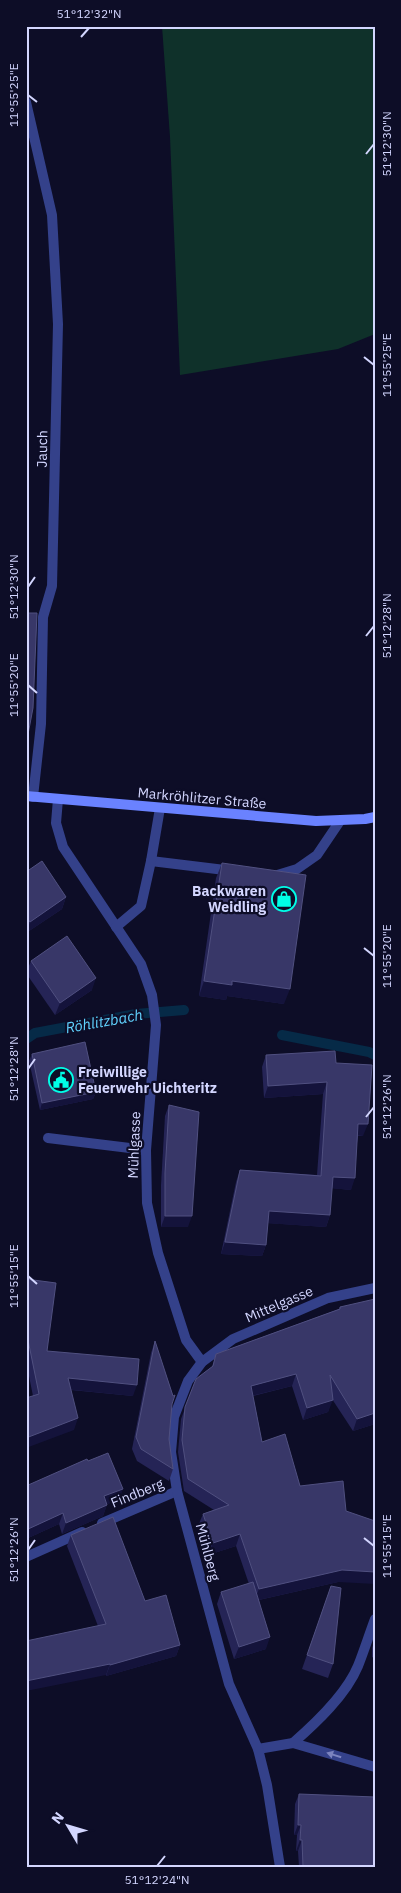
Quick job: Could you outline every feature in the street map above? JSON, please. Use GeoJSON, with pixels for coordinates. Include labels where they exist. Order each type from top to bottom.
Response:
{"type":"FeatureCollection","features":[{"type":"Feature","properties":{"kind":"main road","name":"Markröhlitzer Straße"},"geometry":{"type":"LineString","coordinates":[[29,796],[316,821],[340,821],[375,817]]}},
{"type":"Feature","properties":{"kind":"street","name":"Jauch"},"geometry":{"type":"LineString","coordinates":[[26,102],[52,215],[58,324],[52,586],[43,617],[41,724],[29,796]]}},
{"type":"Feature","properties":{"kind":"street","name":"Mühlgasse"},"geometry":{"type":"LineString","coordinates":[[58,799],[56,823],[63,847],[141,964],[152,994],[156,1025],[146,1150],[147,1202],[158,1253],[186,1340],[202,1362]]}},
{"type":"Feature","properties":{"kind":"street"},"geometry":{"type":"LineString","coordinates":[[116,927],[141,906],[160,808]]}},
{"type":"Feature","properties":{"kind":"street"},"geometry":{"type":"LineString","coordinates":[[264,875],[274,876],[296,869],[317,855],[340,821]]}},
{"type":"Feature","properties":{"kind":"street"},"geometry":{"type":"LineString","coordinates":[[151,861],[245,873]]}},
{"type":"Feature","properties":{"kind":"street"},"geometry":{"type":"LineString","coordinates":[[48,1138],[146,1150]]}},
{"type":"Feature","properties":{"kind":"street","name":"Mittelgasse"},"geometry":{"type":"LineString","coordinates":[[202,1362],[232,1339],[328,1298],[375,1288]]}},
{"type":"Feature","properties":{"kind":"street","name":"Mühlberg"},"geometry":{"type":"LineString","coordinates":[[202,1362],[188,1381],[174,1417],[171,1452],[177,1491],[229,1684],[258,1748],[267,1785],[280,1867]]}},
{"type":"Feature","properties":{"kind":"street","name":"Findberg"},"geometry":{"type":"LineString","coordinates":[[26,1557],[116,1516],[177,1491]]}},
{"type":"Feature","properties":{"kind":"street"},"geometry":{"type":"LineString","coordinates":[[293,1743],[311,1728],[343,1690],[357,1668],[375,1619]]}},
{"type":"Feature","properties":{"kind":"street"},"geometry":{"type":"LineString","coordinates":[[258,1748],[293,1743],[375,1767]]}},
{"type":"Feature","properties":{"kind":"green space"},"geometry":{"type":"Polygon","coordinates":[[[162,26],[375,26],[375,334],[338,349],[180,375],[170,137],[162,26]]]}},
{"type":"Feature","properties":{"kind":"building"},"geometry":{"type":"Polygon","coordinates":[[[26,613],[37,613],[33,708],[26,745],[26,613]]]}},
{"type":"Feature","properties":{"kind":"building"},"geometry":{"type":"Polygon","coordinates":[[[42,861],[66,897],[30,922],[26,916],[26,872],[42,861]]]}},
{"type":"Feature","properties":{"kind":"building"},"geometry":{"type":"Polygon","coordinates":[[[222,863],[306,875],[290,989],[232,981],[232,985],[204,981],[222,863]]]}},
{"type":"Feature","properties":{"kind":"building"},"geometry":{"type":"Polygon","coordinates":[[[67,936],[96,978],[60,1003],[31,961],[67,936]]]}},
{"type":"Feature","properties":{"kind":"building","name":"Freiwillige Feuerwehr Uichteritz"},"geometry":{"type":"Polygon","coordinates":[[[85,1042],[96,1092],[42,1103],[32,1054],[85,1042]]]}},
{"type":"Feature","properties":{"kind":"building"},"geometry":{"type":"Polygon","coordinates":[[[335,1051],[336,1063],[372,1065],[368,1124],[358,1124],[355,1178],[333,1177],[330,1215],[269,1211],[266,1245],[225,1242],[240,1170],[321,1176],[327,1082],[268,1086],[266,1055],[335,1051]]]}},
{"type":"Feature","properties":{"kind":"building"},"geometry":{"type":"Polygon","coordinates":[[[169,1105],[199,1112],[192,1216],[165,1216],[165,1173],[169,1105]]]}},
{"type":"Feature","properties":{"kind":"building"},"geometry":{"type":"Polygon","coordinates":[[[26,1279],[56,1283],[47,1351],[139,1359],[137,1385],[68,1378],[78,1418],[26,1438],[26,1398],[39,1394],[26,1334],[26,1279]]]}},
{"type":"Feature","properties":{"kind":"building"},"geometry":{"type":"Polygon","coordinates":[[[375,1299],[375,1413],[357,1419],[330,1375],[333,1400],[307,1408],[296,1374],[251,1386],[262,1442],[285,1434],[300,1486],[343,1481],[346,1511],[375,1521],[375,1572],[342,1570],[259,1589],[240,1534],[213,1543],[203,1514],[229,1505],[188,1479],[182,1440],[185,1407],[196,1379],[213,1366],[216,1354],[340,1309],[340,1307],[375,1299]]]}},
{"type":"Feature","properties":{"kind":"building"},"geometry":{"type":"Polygon","coordinates":[[[155,1341],[173,1396],[175,1395],[172,1404],[169,1439],[173,1469],[141,1449],[136,1437],[155,1341]]]}},
{"type":"Feature","properties":{"kind":"building"},"geometry":{"type":"Polygon","coordinates":[[[108,1453],[123,1489],[104,1496],[107,1505],[66,1523],[63,1513],[26,1530],[26,1486],[87,1459],[88,1461],[108,1453]]]}},
{"type":"Feature","properties":{"kind":"building"},"geometry":{"type":"Polygon","coordinates":[[[113,1517],[145,1601],[166,1595],[180,1645],[110,1665],[26,1681],[26,1641],[106,1624],[71,1535],[113,1517]]]}},
{"type":"Feature","properties":{"kind":"building"},"geometry":{"type":"Polygon","coordinates":[[[253,1582],[270,1637],[239,1647],[221,1592],[253,1582]]]}},
{"type":"Feature","properties":{"kind":"building"},"geometry":{"type":"Polygon","coordinates":[[[331,1586],[341,1588],[333,1664],[307,1655],[331,1586]]]}},
{"type":"Feature","properties":{"kind":"building"},"geometry":{"type":"Polygon","coordinates":[[[299,1794],[375,1797],[375,1867],[303,1867],[302,1840],[300,1840],[301,1825],[298,1825],[299,1794]]]}},
{"type":"Feature","properties":{"kind":"waterway","name":"Röhlitzbach"},"geometry":{"type":"LineString","coordinates":[[26,1039],[35,1033],[136,1014],[184,1010]]}},
{"type":"Feature","properties":{"kind":"waterway","name":"Röhlitzbach"},"geometry":{"type":"LineString","coordinates":[[282,1035],[369,1052],[375,1055]]}},
{"type":"Feature","properties":{"kind":"place","name":"Backwaren Weidling"},"geometry":{"type":"Point","coordinates":[284,899]}},
{"type":"Feature","properties":{"kind":"place","name":"Freiwillige Feuerwehr Uichteritz"},"geometry":{"type":"Point","coordinates":[61,1080]}}]}
